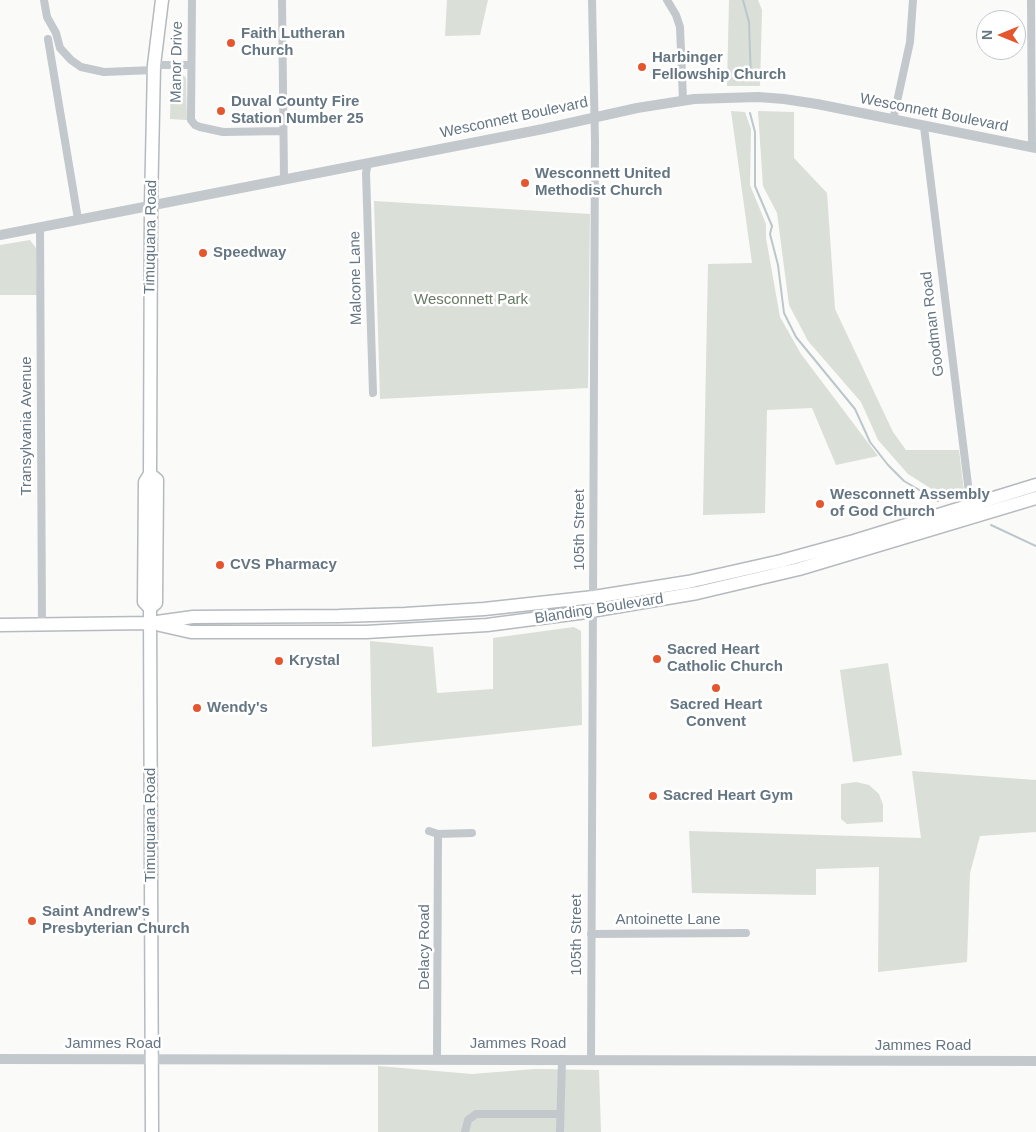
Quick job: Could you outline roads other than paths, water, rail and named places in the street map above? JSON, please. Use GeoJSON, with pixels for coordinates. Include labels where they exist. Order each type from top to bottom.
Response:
{"type":"FeatureCollection","features":[{"type":"Feature","properties":{"kind":"main road","name":"Timuquana Road"},"geometry":{"type":"LineString","coordinates":[[152,1132],[150,608],[144,602],[145,482],[150,474],[151,206],[154,68],[162,0]]}},
{"type":"Feature","properties":{"kind":"main road","name":"Blanding Boulevard"},"geometry":{"type":"LineString","coordinates":[[0,625],[150,623],[193,617],[339,616],[445,612],[594,597],[799,569],[856,547],[971,511],[1036,485]]}},
{"type":"Feature","properties":{"kind":"main road","name":"Blanding Boulevard"},"geometry":{"type":"LineString","coordinates":[[971,511],[1036,498]]}},
{"type":"Feature","properties":{"kind":"main road","name":"Blanding Boulevard"},"geometry":{"type":"LineString","coordinates":[[150,623],[191,632],[384,630],[520,622],[652,601],[740,577]]}},
{"type":"Feature","properties":{"kind":"main road"},"geometry":{"type":"LineString","coordinates":[[447,627],[463,616],[484,609]]}},
{"type":"Feature","properties":{"kind":"main road"},"geometry":{"type":"LineString","coordinates":[[384,630],[396,624],[433,622],[445,612]]}},
{"type":"Feature","properties":{"kind":"street"},"geometry":{"type":"LineString","coordinates":[[44,0],[47,17],[56,33],[60,48],[71,60],[87,69],[104,72],[190,65]]}},
{"type":"Feature","properties":{"kind":"street","name":"Manor Drive"},"geometry":{"type":"LineString","coordinates":[[192,0],[191,120],[195,125],[223,132],[283,131]]}},
{"type":"Feature","properties":{"kind":"street"},"geometry":{"type":"LineString","coordinates":[[282,0],[284,179]]}},
{"type":"Feature","properties":{"kind":"street","name":"105th Street"},"geometry":{"type":"LineString","coordinates":[[591,1059],[594,611],[594,118],[592,0]]}},
{"type":"Feature","properties":{"kind":"street"},"geometry":{"type":"LineString","coordinates":[[667,0],[676,14],[680,27],[683,100]]}},
{"type":"Feature","properties":{"kind":"street"},"geometry":{"type":"LineString","coordinates":[[893,120],[910,42],[913,0]]}},
{"type":"Feature","properties":{"kind":"street"},"geometry":{"type":"LineString","coordinates":[[1031,0],[1034,148]]}},
{"type":"Feature","properties":{"kind":"street"},"geometry":{"type":"LineString","coordinates":[[48,39],[78,219]]}},
{"type":"Feature","properties":{"kind":"street","name":"Wesconnett Boulevard"},"geometry":{"type":"LineString","coordinates":[[0,235],[683,100],[724,97],[784,99],[1034,148]]}},
{"type":"Feature","properties":{"kind":"street","name":"Goodman Road"},"geometry":{"type":"LineString","coordinates":[[924,127],[971,511]]}},
{"type":"Feature","properties":{"kind":"street","name":"Malcone Lane"},"geometry":{"type":"LineString","coordinates":[[368,163],[366,173],[372,393]]}},
{"type":"Feature","properties":{"kind":"street","name":"Transylvania Avenue"},"geometry":{"type":"LineString","coordinates":[[40,227],[42,624]]}},
{"type":"Feature","properties":{"kind":"street"},"geometry":{"type":"LineString","coordinates":[[429,831],[438,834],[472,833]]}},
{"type":"Feature","properties":{"kind":"street","name":"Delacy Road"},"geometry":{"type":"LineString","coordinates":[[437,1059],[438,834]]}},
{"type":"Feature","properties":{"kind":"street","name":"Antoinette Lane"},"geometry":{"type":"LineString","coordinates":[[591,934],[746,933]]}},
{"type":"Feature","properties":{"kind":"street","name":"Jammes Road"},"geometry":{"type":"LineString","coordinates":[[0,1059],[1036,1061]]}},
{"type":"Feature","properties":{"kind":"street"},"geometry":{"type":"LineString","coordinates":[[560,1132],[562,1059]]}},
{"type":"Feature","properties":{"kind":"street"},"geometry":{"type":"LineString","coordinates":[[465,1132],[468,1120],[476,1114],[560,1114]]}},
{"type":"Feature","properties":{"kind":"waterway"},"geometry":{"type":"LineString","coordinates":[[743,0],[749,22],[751,81]]}},
{"type":"Feature","properties":{"kind":"waterway"},"geometry":{"type":"LineString","coordinates":[[750,113],[755,132],[755,186],[772,226],[770,234],[778,265],[784,313],[796,337],[855,409],[870,442],[888,465],[904,481],[938,501]]}},
{"type":"Feature","properties":{"kind":"waterway"},"geometry":{"type":"LineString","coordinates":[[991,525],[1036,546]]}},
{"type":"Feature","properties":{"kind":"place","name":"Faith Lutheran Church"},"geometry":{"type":"Point","coordinates":[231,43]}},
{"type":"Feature","properties":{"kind":"place","name":"Harbinger Fellowship Church"},"geometry":{"type":"Point","coordinates":[642,67]}},
{"type":"Feature","properties":{"kind":"place","name":"Duval County Fire Station Number 25"},"geometry":{"type":"Point","coordinates":[221,111]}},
{"type":"Feature","properties":{"kind":"place","name":"Wesconnett United Methodist Church"},"geometry":{"type":"Point","coordinates":[525,183]}},
{"type":"Feature","properties":{"kind":"place","name":"Speedway"},"geometry":{"type":"Point","coordinates":[203,253]}},
{"type":"Feature","properties":{"kind":"place","name":"Wesconnett Assembly of God Church"},"geometry":{"type":"Point","coordinates":[820,504]}},
{"type":"Feature","properties":{"kind":"place","name":"CVS Pharmacy"},"geometry":{"type":"Point","coordinates":[220,565]}},
{"type":"Feature","properties":{"kind":"place","name":"Sacred Heart Catholic Church"},"geometry":{"type":"Point","coordinates":[657,659]}},
{"type":"Feature","properties":{"kind":"place","name":"Krystal"},"geometry":{"type":"Point","coordinates":[279,661]}},
{"type":"Feature","properties":{"kind":"place","name":"Sacred Heart Convent"},"geometry":{"type":"Point","coordinates":[716,688]}},
{"type":"Feature","properties":{"kind":"place","name":"Wendy's"},"geometry":{"type":"Point","coordinates":[197,708]}},
{"type":"Feature","properties":{"kind":"place","name":"Sacred Heart Gym"},"geometry":{"type":"Point","coordinates":[653,796]}},
{"type":"Feature","properties":{"kind":"place","name":"Saint Andrew's Presbyterian Church"},"geometry":{"type":"Point","coordinates":[32,921]}},
{"type":"Feature","properties":{"kind":"park label","name":"Wesconnett Park"},"geometry":{"type":"Point","coordinates":[471,300]}}]}
